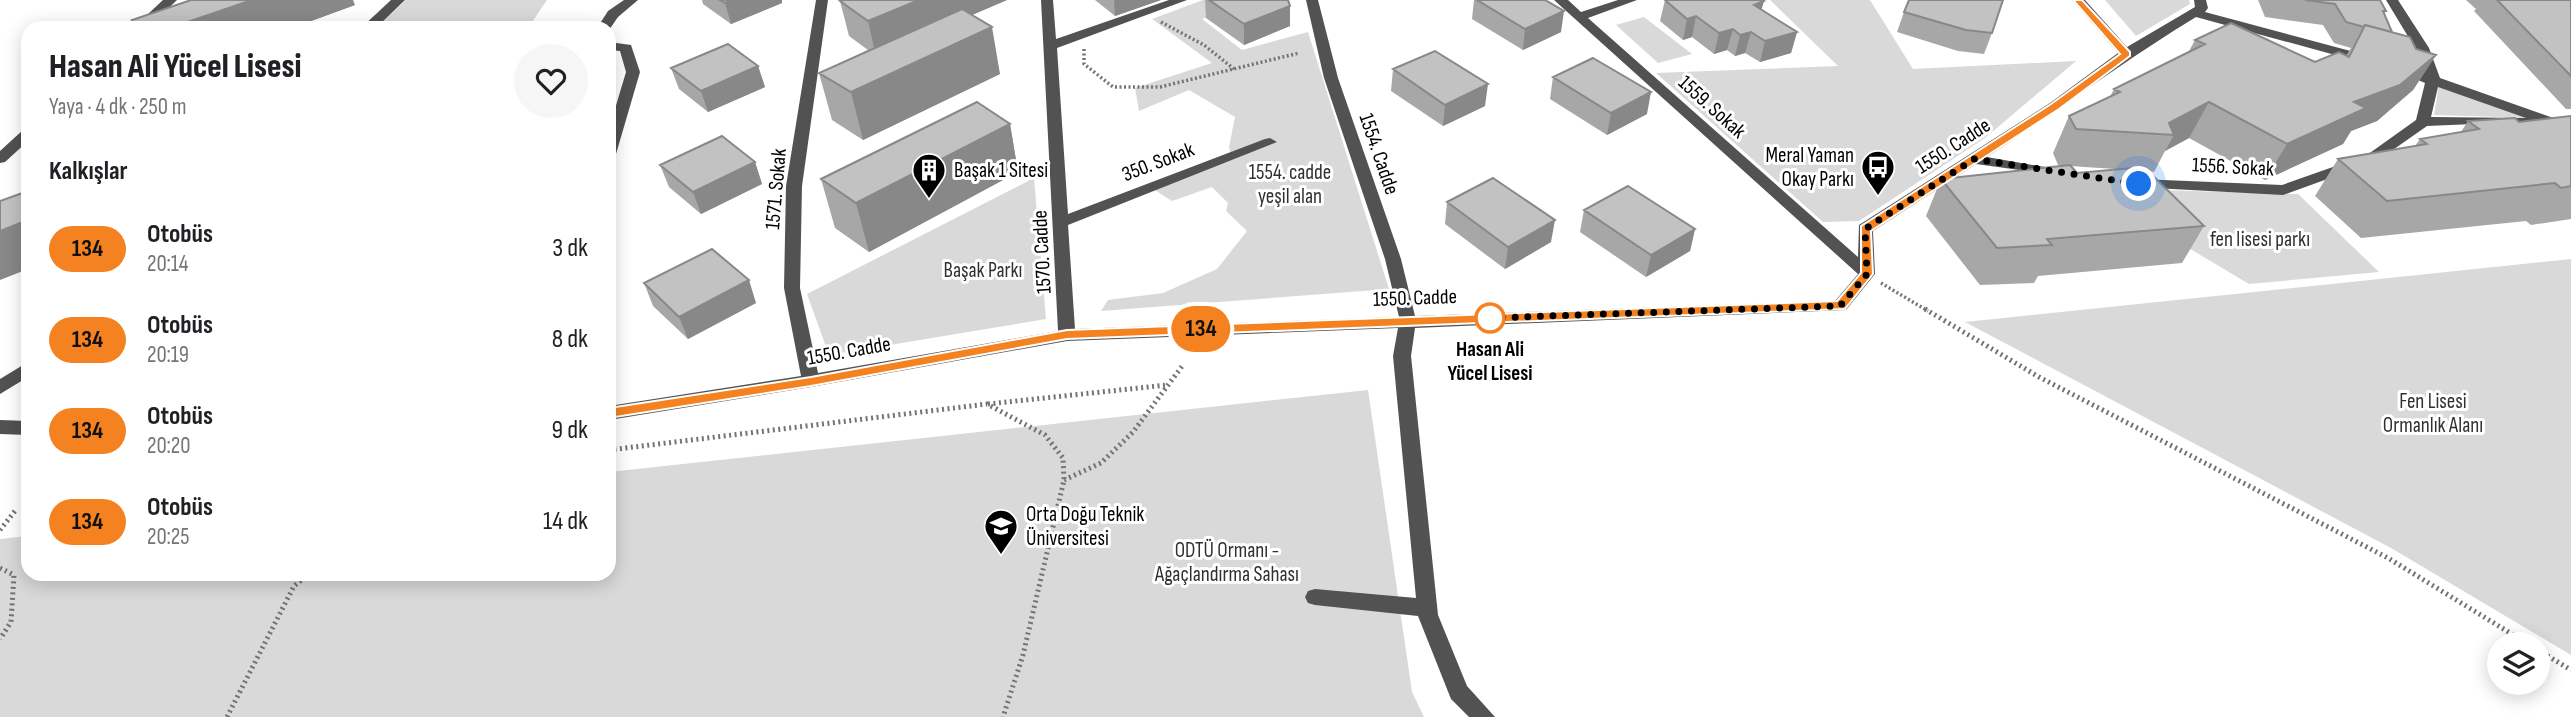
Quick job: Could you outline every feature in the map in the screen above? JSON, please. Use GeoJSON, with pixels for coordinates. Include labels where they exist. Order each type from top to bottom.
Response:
{"type":"FeatureCollection","features":[{"type":"Feature","properties":{"kind":"street"},"geometry":{"type":"LineString","coordinates":[[148,21],[171,0]]}},
{"type":"Feature","properties":{"kind":"street"},"geometry":{"type":"LineString","coordinates":[[376,21],[399,0]]}},
{"type":"Feature","properties":{"kind":"street"},"geometry":{"type":"LineString","coordinates":[[608,21],[613,13],[632,0]]}},
{"type":"Feature","properties":{"kind":"street","name":"1571. Sokak"},"geometry":{"type":"LineString","coordinates":[[811,382],[792,288],[794,186],[822,0]]}},
{"type":"Feature","properties":{"kind":"street","name":"1570. Cadde"},"geometry":{"type":"LineString","coordinates":[[1047,0],[1067,335]]}},
{"type":"Feature","properties":{"kind":"street"},"geometry":{"type":"LineString","coordinates":[[1049,46],[1181,0]]}},
{"type":"Feature","properties":{"kind":"street","name":"1554. Cadde"},"geometry":{"type":"LineString","coordinates":[[1312,0],[1331,78],[1393,259],[1408,321]]}},
{"type":"Feature","properties":{"kind":"street","name":"1559. Sokak"},"geometry":{"type":"LineString","coordinates":[[1560,0],[1867,274]]}},
{"type":"Feature","properties":{"kind":"street"},"geometry":{"type":"LineString","coordinates":[[1579,17],[1631,0]]}},
{"type":"Feature","properties":{"kind":"street"},"geometry":{"type":"LineString","coordinates":[[2078,0],[2126,54]]}},
{"type":"Feature","properties":{"kind":"street"},"geometry":{"type":"LineString","coordinates":[[2392,0],[2422,48],[2433,78],[2423,122],[2474,120],[2565,124]]}},
{"type":"Feature","properties":{"kind":"street"},"geometry":{"type":"LineString","coordinates":[[2197,6],[2386,66],[2433,78],[2565,124]]}},
{"type":"Feature","properties":{"kind":"street","name":"1550. Cadde"},"geometry":{"type":"LineString","coordinates":[[616,412],[811,382],[1067,335],[1840,306],[1867,274],[1865,229],[2055,106],[2197,6]]}},
{"type":"Feature","properties":{"kind":"street"},"geometry":{"type":"LineString","coordinates":[[616,47],[626,48],[633,72],[616,130]]}},
{"type":"Feature","properties":{"kind":"street","name":"1556. Sokak"},"geometry":{"type":"LineString","coordinates":[[2128,183],[2283,190],[2372,158],[2423,122]]}},
{"type":"Feature","properties":{"kind":"street"},"geometry":{"type":"LineString","coordinates":[[0,159],[21,139]]}},
{"type":"Feature","properties":{"kind":"street","name":"350. Sokak"},"geometry":{"type":"LineString","coordinates":[[1061,222],[1270,142]]}},
{"type":"Feature","properties":{"kind":"street"},"geometry":{"type":"LineString","coordinates":[[1974,159],[2077,176]]}},
{"type":"Feature","properties":{"kind":"street"},"geometry":{"type":"LineString","coordinates":[[1408,321],[1402,356],[1427,608],[1459,692],[1484,717]]}},
{"type":"Feature","properties":{"kind":"street"},"geometry":{"type":"LineString","coordinates":[[0,388],[21,373]]}},
{"type":"Feature","properties":{"kind":"street"},"geometry":{"type":"LineString","coordinates":[[0,427],[21,428]]}},
{"type":"Feature","properties":{"kind":"street"},"geometry":{"type":"LineString","coordinates":[[1315,597],[1427,608]]}},
{"type":"Feature","properties":{"kind":"path"},"geometry":{"type":"LineString","coordinates":[[1144,13],[1204,45],[1234,69]]}},
{"type":"Feature","properties":{"kind":"path"},"geometry":{"type":"LineString","coordinates":[[1085,46],[1084,64],[1113,87],[1160,87],[1299,53]]}},
{"type":"Feature","properties":{"kind":"path"},"geometry":{"type":"LineString","coordinates":[[1867,274],[2039,377],[2388,558],[2508,632]]}},
{"type":"Feature","properties":{"kind":"path"},"geometry":{"type":"LineString","coordinates":[[1063,480],[1101,463],[1133,432],[1183,365]]}},
{"type":"Feature","properties":{"kind":"path"},"geometry":{"type":"LineString","coordinates":[[616,449],[987,404],[1167,386]]}},
{"type":"Feature","properties":{"kind":"path"},"geometry":{"type":"LineString","coordinates":[[987,404],[1045,435],[1063,458],[1063,480],[1023,655],[1003,717]]}},
{"type":"Feature","properties":{"kind":"path"},"geometry":{"type":"LineString","coordinates":[[0,530],[15,512]]}},
{"type":"Feature","properties":{"kind":"path"},"geometry":{"type":"LineString","coordinates":[[0,568],[14,575],[11,622],[0,639]]}},
{"type":"Feature","properties":{"kind":"path"},"geometry":{"type":"LineString","coordinates":[[227,717],[294,586],[300,581]]}},
{"type":"Feature","properties":{"kind":"path"},"geometry":{"type":"LineString","coordinates":[[2550,657],[2571,670]]}},
{"type":"Feature","properties":{"kind":"green space"},"geometry":{"type":"Polygon","coordinates":[[[406,0],[547,0],[533,21],[384,21],[406,0]]]}},
{"type":"Feature","properties":{"kind":"green space","name":"1554. cadde yeşil alan"},"geometry":{"type":"Polygon","coordinates":[[[1203,0],[1248,0],[1202,19],[1242,50],[1308,32],[1389,289],[1101,311],[1108,300],[1163,293],[1217,269],[1247,231],[1226,211],[1228,203],[1212,187],[1172,201],[1150,187],[1231,157],[1229,147],[1235,117],[1189,90],[1139,111],[1135,88],[1212,63],[1152,19],[1203,0]]]}},
{"type":"Feature","properties":{"kind":"green space","name":"Meral Yaman Okay Parkı"},"geometry":{"type":"Polygon","coordinates":[[[1770,0],[1870,0],[1913,69],[2076,61],[1985,138],[1859,221],[1823,222],[1656,73],[1838,66],[1770,0]]]}},
{"type":"Feature","properties":{"kind":"green space"},"geometry":{"type":"Polygon","coordinates":[[[2105,0],[2189,0],[2190,4],[2136,36],[2105,0]]]}},
{"type":"Feature","properties":{"kind":"green space"},"geometry":{"type":"Polygon","coordinates":[[[1644,17],[1692,54],[1658,63],[1616,25],[1644,17]]]}},
{"type":"Feature","properties":{"kind":"green space"},"geometry":{"type":"Polygon","coordinates":[[[2439,85],[2533,118],[2434,115],[2439,85]]]}},
{"type":"Feature","properties":{"kind":"green space","name":"Başak Parkı"},"geometry":{"type":"Polygon","coordinates":[[[1034,178],[1046,319],[829,355],[807,294],[1034,178]]]}},
{"type":"Feature","properties":{"kind":"green space","name":"fen lisesi parkı"},"geometry":{"type":"Polygon","coordinates":[[[2122,189],[2298,194],[2379,272],[2249,284],[2187,247],[2122,189]]]}},
{"type":"Feature","properties":{"kind":"green space","name":"Fen Lisesi Ormanlık Alanı"},"geometry":{"type":"Polygon","coordinates":[[[2571,259],[2571,655],[2550,643],[2550,632],[2532,632],[2391,548],[1965,322],[2571,259]]]}},
{"type":"Feature","properties":{"kind":"green space","name":"ODTÜ Ormanı - Ağaçlandırma Sahası"},"geometry":{"type":"Polygon","coordinates":[[[1368,390],[1412,692],[1424,717],[0,717],[0,539],[21,537],[21,581],[616,581],[616,471],[1368,390]]]}},
{"type":"Feature","properties":{"kind":"building"},"geometry":{"type":"Polygon","coordinates":[[[191,0],[252,0],[190,21],[132,20],[191,0]]]}},
{"type":"Feature","properties":{"kind":"building"},"geometry":{"type":"Polygon","coordinates":[[[919,0],[868,21],[840,1],[919,0]]]}},
{"type":"Feature","properties":{"kind":"building"},"geometry":{"type":"Polygon","coordinates":[[[1209,0],[1288,0],[1290,6],[1244,24],[1209,0]]]}},
{"type":"Feature","properties":{"kind":"building"},"geometry":{"type":"Polygon","coordinates":[[[1477,0],[1545,0],[1564,11],[1525,29],[1477,0]]]}},
{"type":"Feature","properties":{"kind":"building"},"geometry":{"type":"Polygon","coordinates":[[[1665,0],[1762,0],[1764,1],[1754,5],[1797,32],[1765,41],[1751,32],[1740,35],[1733,29],[1719,33],[1696,16],[1687,19],[1665,0]]]}},
{"type":"Feature","properties":{"kind":"building"},"geometry":{"type":"Polygon","coordinates":[[[1909,0],[2003,0],[1992,33],[1966,30],[1904,12],[1909,0]]]}},
{"type":"Feature","properties":{"kind":"building"},"geometry":{"type":"Polygon","coordinates":[[[2305,0],[2380,0],[2392,32],[2346,22],[2335,4],[2305,0]]]}},
{"type":"Feature","properties":{"kind":"building"},"geometry":{"type":"Polygon","coordinates":[[[2497,0],[2571,0],[2571,76],[2497,0]]]}},
{"type":"Feature","properties":{"kind":"building"},"geometry":{"type":"Polygon","coordinates":[[[962,9],[992,27],[851,92],[819,73],[962,9]]]}},
{"type":"Feature","properties":{"kind":"building"},"geometry":{"type":"Polygon","coordinates":[[[2231,23],[2315,62],[2339,52],[2349,57],[2365,25],[2410,37],[2416,49],[2436,55],[2400,85],[2354,102],[2366,108],[2287,144],[2209,102],[2169,123],[2174,135],[2076,129],[2069,116],[2120,92],[2114,89],[2205,44],[2195,40],[2231,23]]]}},
{"type":"Feature","properties":{"kind":"building"},"geometry":{"type":"Polygon","coordinates":[[[728,44],[758,66],[701,91],[671,68],[728,44]]]}},
{"type":"Feature","properties":{"kind":"building"},"geometry":{"type":"Polygon","coordinates":[[[1435,51],[1488,84],[1445,105],[1393,69],[1435,51]]]}},
{"type":"Feature","properties":{"kind":"building"},"geometry":{"type":"Polygon","coordinates":[[[1593,58],[1651,92],[1611,113],[1553,77],[1593,58]]]}},
{"type":"Feature","properties":{"kind":"building"},"geometry":{"type":"Polygon","coordinates":[[[977,102],[1010,124],[856,203],[821,179],[977,102]]]}},
{"type":"Feature","properties":{"kind":"building"},"geometry":{"type":"Polygon","coordinates":[[[2571,116],[2571,186],[2561,188],[2555,183],[2387,201],[2338,159],[2427,144],[2420,139],[2479,129],[2468,121],[2515,118],[2519,122],[2571,116]]]}},
{"type":"Feature","properties":{"kind":"building"},"geometry":{"type":"Polygon","coordinates":[[[722,136],[755,162],[693,192],[660,165],[722,136]]]}},
{"type":"Feature","properties":{"kind":"building"},"geometry":{"type":"Polygon","coordinates":[[[2070,165],[2077,173],[2144,167],[2204,226],[2047,239],[2052,245],[1997,248],[1941,179],[2070,165]]]}},
{"type":"Feature","properties":{"kind":"building"},"geometry":{"type":"Polygon","coordinates":[[[1493,178],[1555,220],[1508,247],[1447,202],[1493,178]]]}},
{"type":"Feature","properties":{"kind":"building"},"geometry":{"type":"Polygon","coordinates":[[[1628,186],[1695,229],[1651,255],[1584,210],[1628,186]]]}},
{"type":"Feature","properties":{"kind":"building"},"geometry":{"type":"Polygon","coordinates":[[[21,194],[21,223],[0,231],[0,201],[21,194]]]}},
{"type":"Feature","properties":{"kind":"building"},"geometry":{"type":"Polygon","coordinates":[[[712,249],[749,280],[679,317],[644,283],[712,249]]]}},
{"type":"Feature","properties":{"kind":"bus line","name":"134"},"geometry":{"type":"LineString","coordinates":[[616,412],[811,382],[1067,335],[1840,306],[1867,274],[1865,229],[2055,106],[2126,54],[2078,0]]}},
{"type":"Feature","properties":{"kind":"place","name":"Meral Yaman Okay Parkı"},"geometry":{"type":"Point","coordinates":[1878,197]}},
{"type":"Feature","properties":{"kind":"place","name":"Başak 1 Sitesi"},"geometry":{"type":"Point","coordinates":[929,200]}},
{"type":"Feature","properties":{"kind":"place","name":"Hasan Ali Yücel Lisesi"},"geometry":{"type":"Point","coordinates":[1490,318]}},
{"type":"Feature","properties":{"kind":"place","name":"Orta Doğu Teknik Üniversitesi"},"geometry":{"type":"Point","coordinates":[1001,556]}},
{"type":"Feature","properties":{"kind":"route"},"geometry":{"type":"LineString","coordinates":[[1490,318],[1840,306],[1867,274],[1865,229],[1974,159],[2139,184]]}}]}
